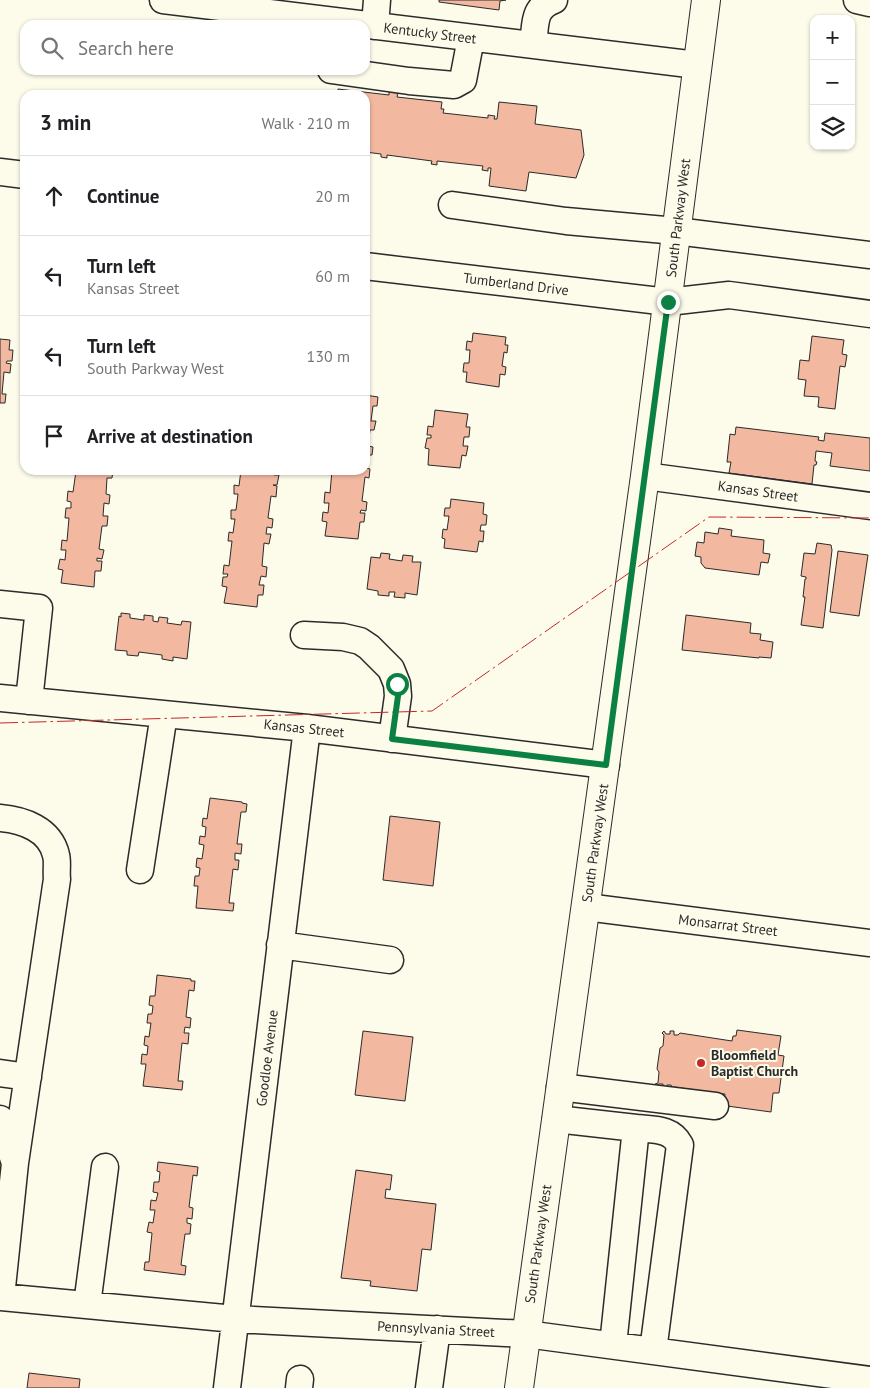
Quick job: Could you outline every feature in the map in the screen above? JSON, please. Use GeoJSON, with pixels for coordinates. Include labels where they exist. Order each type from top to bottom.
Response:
{"type":"FeatureCollection","features":[{"type":"Feature","properties":{"kind":"main road","name":"South Parkway West"},"geometry":{"type":"LineString","coordinates":[[519,1388],[646,476],[696,65],[706,0]]}},
{"type":"Feature","properties":{"kind":"street","name":"Kentucky Street"},"geometry":{"type":"LineString","coordinates":[[163,0],[288,20]]}},
{"type":"Feature","properties":{"kind":"street"},"geometry":{"type":"LineString","coordinates":[[375,26],[377,0]]}},
{"type":"Feature","properties":{"kind":"street"},"geometry":{"type":"LineString","coordinates":[[534,45],[538,10],[544,4],[554,0]]}},
{"type":"Feature","properties":{"kind":"street"},"geometry":{"type":"LineString","coordinates":[[857,0],[870,3]]}},
{"type":"Feature","properties":{"kind":"street","name":"Kentucky Street"},"geometry":{"type":"LineString","coordinates":[[370,26],[696,65]]}},
{"type":"Feature","properties":{"kind":"street"},"geometry":{"type":"LineString","coordinates":[[366,75],[454,85],[463,80],[471,38]]}},
{"type":"Feature","properties":{"kind":"street"},"geometry":{"type":"LineString","coordinates":[[0,172],[20,175]]}},
{"type":"Feature","properties":{"kind":"street"},"geometry":{"type":"LineString","coordinates":[[452,205],[566,221],[676,231],[870,255]]}},
{"type":"Feature","properties":{"kind":"street","name":"Tumberland Drive"},"geometry":{"type":"LineString","coordinates":[[370,267],[668,302],[729,295],[870,314]]}},
{"type":"Feature","properties":{"kind":"street","name":"Kansas Street"},"geometry":{"type":"LineString","coordinates":[[646,476],[870,506]]}},
{"type":"Feature","properties":{"kind":"street"},"geometry":{"type":"LineString","coordinates":[[0,604],[39,608],[29,701]]}},
{"type":"Feature","properties":{"kind":"street"},"geometry":{"type":"LineString","coordinates":[[304,636],[343,637],[360,641],[369,647],[391,669],[397,684],[398,696],[392,739]]}},
{"type":"Feature","properties":{"kind":"street","name":"Kansas Street"},"geometry":{"type":"LineString","coordinates":[[0,698],[307,728],[606,765]]}},
{"type":"Feature","properties":{"kind":"street"},"geometry":{"type":"LineString","coordinates":[[140,870],[164,714]]}},
{"type":"Feature","properties":{"kind":"street","name":"Goodloe Avenue"},"geometry":{"type":"LineString","coordinates":[[227,1388],[307,728]]}},
{"type":"Feature","properties":{"kind":"street"},"geometry":{"type":"LineString","coordinates":[[0,818],[32,825],[48,838],[56,855],[57,879],[15,1163],[0,1297]]}},
{"type":"Feature","properties":{"kind":"street","name":"Monsarrat Street"},"geometry":{"type":"LineString","coordinates":[[586,907],[870,943]]}},
{"type":"Feature","properties":{"kind":"street"},"geometry":{"type":"LineString","coordinates":[[280,945],[390,960]]}},
{"type":"Feature","properties":{"kind":"street"},"geometry":{"type":"LineString","coordinates":[[0,1073],[28,1077]]}},
{"type":"Feature","properties":{"kind":"street"},"geometry":{"type":"LineString","coordinates":[[560,1087],[715,1106]]}},
{"type":"Feature","properties":{"kind":"street"},"geometry":{"type":"LineString","coordinates":[[0,1119],[15,1163]]}},
{"type":"Feature","properties":{"kind":"street"},"geometry":{"type":"LineString","coordinates":[[556,1119],[664,1131],[675,1136],[680,1145],[653,1351]]}},
{"type":"Feature","properties":{"kind":"street"},"geometry":{"type":"LineString","coordinates":[[613,1346],[636,1128]]}},
{"type":"Feature","properties":{"kind":"street"},"geometry":{"type":"LineString","coordinates":[[87,1305],[105,1167]]}},
{"type":"Feature","properties":{"kind":"street","name":"Pennsylvania Street"},"geometry":{"type":"LineString","coordinates":[[0,1297],[235,1319],[526,1334],[870,1380]]}},
{"type":"Feature","properties":{"kind":"street"},"geometry":{"type":"LineString","coordinates":[[429,1388],[437,1329]]}},
{"type":"Feature","properties":{"kind":"building"},"geometry":{"type":"Polygon","coordinates":[[[439,0],[506,0],[500,1],[499,10],[439,2],[439,0]]]}},
{"type":"Feature","properties":{"kind":"building"},"geometry":{"type":"Polygon","coordinates":[[[389,92],[398,93],[397,97],[442,102],[441,109],[444,109],[443,113],[488,118],[488,115],[495,116],[494,119],[497,119],[499,102],[537,106],[535,124],[581,130],[584,155],[576,178],[529,172],[526,191],[489,186],[491,168],[488,168],[488,171],[482,170],[483,166],[437,161],[437,165],[431,164],[432,161],[387,155],[387,158],[381,157],[381,154],[370,153],[370,93],[389,95],[389,92]]]}},
{"type":"Feature","properties":{"kind":"building"},"geometry":{"type":"Polygon","coordinates":[[[473,333],[506,337],[507,353],[504,352],[502,366],[506,367],[505,375],[500,374],[499,387],[466,382],[467,372],[463,372],[464,363],[469,363],[470,350],[466,350],[467,341],[472,342],[473,333]]]}},
{"type":"Feature","properties":{"kind":"building"},"geometry":{"type":"Polygon","coordinates":[[[812,336],[844,340],[842,354],[847,355],[845,367],[840,366],[835,409],[818,407],[819,397],[804,396],[806,380],[798,379],[800,360],[809,361],[812,336]]]}},
{"type":"Feature","properties":{"kind":"building"},"geometry":{"type":"Polygon","coordinates":[[[0,339],[10,340],[9,350],[13,350],[12,361],[7,361],[6,363],[11,364],[10,373],[4,372],[2,394],[6,394],[5,403],[0,403],[0,339]]]}},
{"type":"Feature","properties":{"kind":"building"},"geometry":{"type":"Polygon","coordinates":[[[370,396],[378,397],[377,406],[373,406],[371,421],[376,421],[374,430],[370,430],[370,396]]]}},
{"type":"Feature","properties":{"kind":"building"},"geometry":{"type":"Polygon","coordinates":[[[435,410],[468,414],[466,427],[470,427],[469,437],[464,437],[463,446],[468,446],[466,456],[462,455],[460,468],[428,465],[429,449],[425,448],[427,438],[431,438],[431,435],[427,435],[428,426],[433,427],[435,410]]]}},
{"type":"Feature","properties":{"kind":"building"},"geometry":{"type":"Polygon","coordinates":[[[736,427],[819,437],[818,440],[824,441],[825,433],[870,438],[870,471],[830,466],[832,453],[816,451],[815,461],[817,462],[814,465],[812,484],[729,473],[731,462],[727,462],[730,434],[735,435],[736,427]]]}},
{"type":"Feature","properties":{"kind":"building"},"geometry":{"type":"Polygon","coordinates":[[[370,446],[373,447],[372,455],[370,455],[370,446]]]}},
{"type":"Feature","properties":{"kind":"building"},"geometry":{"type":"Polygon","coordinates":[[[75,475],[112,475],[112,478],[107,478],[106,494],[110,495],[109,504],[104,503],[103,516],[108,516],[107,526],[102,526],[99,549],[104,550],[102,559],[97,558],[97,561],[102,561],[101,571],[95,571],[94,587],[61,583],[63,570],[58,569],[60,559],[65,560],[66,550],[61,550],[62,540],[67,541],[69,518],[65,518],[66,508],[71,508],[71,502],[67,501],[68,491],[73,492],[75,475]]]}},
{"type":"Feature","properties":{"kind":"building"},"geometry":{"type":"Polygon","coordinates":[[[240,475],[279,475],[277,485],[273,485],[277,486],[276,497],[271,496],[268,518],[273,519],[272,528],[267,527],[266,534],[271,534],[269,544],[264,543],[262,566],[267,567],[266,577],[261,576],[259,585],[264,585],[263,595],[258,595],[257,607],[224,603],[227,587],[222,586],[223,577],[227,577],[228,574],[223,574],[224,565],[229,566],[232,541],[228,541],[229,532],[233,533],[235,519],[231,519],[231,510],[236,510],[238,494],[234,494],[234,485],[239,486],[240,475]]]}},
{"type":"Feature","properties":{"kind":"building"},"geometry":{"type":"Polygon","coordinates":[[[332,475],[369,475],[369,478],[365,477],[362,501],[367,502],[366,511],[361,510],[360,513],[365,513],[364,522],[360,522],[358,539],[325,536],[327,522],[322,521],[323,512],[328,513],[329,503],[324,503],[325,492],[330,493],[332,475]]]}},
{"type":"Feature","properties":{"kind":"building"},"geometry":{"type":"Polygon","coordinates":[[[451,499],[484,503],[483,514],[487,515],[486,525],[481,525],[480,531],[484,531],[483,542],[479,541],[477,552],[444,548],[443,529],[447,530],[449,516],[444,516],[445,508],[450,508],[451,499]]]}},
{"type":"Feature","properties":{"kind":"building"},"geometry":{"type":"Polygon","coordinates":[[[719,528],[732,530],[731,536],[764,540],[763,553],[770,554],[768,563],[761,562],[759,575],[705,568],[701,563],[701,557],[695,556],[697,542],[704,543],[705,532],[718,534],[719,528]]]}},
{"type":"Feature","properties":{"kind":"building"},"geometry":{"type":"Polygon","coordinates":[[[817,543],[831,545],[832,550],[823,628],[801,625],[806,579],[806,577],[801,576],[804,553],[815,554],[817,543]]]}},
{"type":"Feature","properties":{"kind":"building"},"geometry":{"type":"Polygon","coordinates":[[[838,551],[868,555],[859,616],[830,612],[838,551]]]}},
{"type":"Feature","properties":{"kind":"building"},"geometry":{"type":"Polygon","coordinates":[[[381,553],[390,554],[389,559],[402,561],[403,555],[413,556],[412,562],[421,562],[417,595],[405,593],[405,598],[394,597],[395,592],[389,592],[389,596],[378,595],[378,591],[367,589],[371,557],[380,558],[381,553]]]}},
{"type":"Feature","properties":{"kind":"building"},"geometry":{"type":"Polygon","coordinates":[[[121,613],[130,614],[130,618],[144,620],[144,615],[153,616],[153,621],[158,622],[159,617],[168,618],[167,623],[181,625],[182,621],[191,622],[187,659],[173,657],[173,661],[162,659],[162,655],[139,652],[138,656],[127,655],[127,651],[115,650],[121,613]]]}},
{"type":"Feature","properties":{"kind":"building"},"geometry":{"type":"Polygon","coordinates":[[[686,615],[751,623],[750,633],[761,634],[760,640],[773,642],[771,658],[682,650],[686,615]]]}},
{"type":"Feature","properties":{"kind":"building"},"geometry":{"type":"Polygon","coordinates":[[[210,798],[247,804],[246,812],[241,812],[237,844],[242,844],[241,854],[235,853],[235,860],[239,860],[238,870],[233,869],[229,903],[234,903],[233,911],[196,908],[198,886],[194,886],[195,876],[199,876],[200,868],[196,867],[197,858],[202,859],[204,845],[199,844],[200,836],[205,837],[206,827],[202,826],[203,818],[207,819],[210,798]]]}},
{"type":"Feature","properties":{"kind":"building"},"geometry":{"type":"Polygon","coordinates":[[[390,816],[440,822],[433,886],[383,880],[390,816]]]}},
{"type":"Feature","properties":{"kind":"building"},"geometry":{"type":"Polygon","coordinates":[[[157,975],[195,981],[194,991],[189,990],[186,1017],[191,1018],[190,1028],[185,1027],[184,1033],[189,1033],[188,1044],[182,1043],[178,1081],[183,1081],[182,1090],[143,1086],[146,1064],[141,1064],[142,1054],[147,1055],[148,1046],[144,1045],[145,1036],[149,1037],[151,1023],[147,1023],[148,1014],[152,1014],[153,1006],[149,1005],[150,996],[155,996],[157,975]]]}},
{"type":"Feature","properties":{"kind":"building"},"geometry":{"type":"Polygon","coordinates":[[[737,1030],[781,1036],[778,1055],[784,1056],[779,1093],[773,1093],[771,1112],[727,1106],[727,1101],[724,1100],[725,1094],[673,1088],[671,1085],[663,1088],[663,1084],[656,1086],[655,1084],[658,1083],[659,1072],[657,1069],[660,1048],[663,1046],[664,1035],[662,1033],[664,1031],[666,1034],[674,1031],[674,1035],[680,1033],[732,1041],[733,1036],[736,1036],[737,1030]]]}},
{"type":"Feature","properties":{"kind":"building"},"geometry":{"type":"Polygon","coordinates":[[[363,1031],[413,1037],[405,1101],[355,1095],[363,1031]]]}},
{"type":"Feature","properties":{"kind":"building"},"geometry":{"type":"Polygon","coordinates":[[[158,1162],[198,1167],[197,1176],[193,1175],[189,1207],[193,1208],[192,1219],[187,1218],[187,1223],[191,1224],[190,1234],[185,1234],[181,1265],[186,1266],[185,1275],[144,1270],[145,1262],[149,1262],[152,1233],[147,1232],[149,1222],[153,1223],[155,1210],[150,1210],[151,1200],[156,1201],[158,1193],[153,1192],[154,1182],[159,1182],[158,1162]]]}},
{"type":"Feature","properties":{"kind":"building"},"geometry":{"type":"Polygon","coordinates":[[[356,1170],[392,1175],[390,1190],[386,1189],[385,1198],[436,1204],[431,1250],[422,1249],[417,1291],[370,1286],[371,1281],[341,1278],[356,1170]]]}},
{"type":"Feature","properties":{"kind":"building"},"geometry":{"type":"Polygon","coordinates":[[[29,1373],[80,1379],[79,1388],[27,1388],[29,1373]]]}},
{"type":"Feature","properties":{"kind":"power"},"geometry":{"type":"LineString","coordinates":[[0,723],[432,711],[709,517],[870,518]]}},
{"type":"Feature","properties":{"kind":"place","name":"Bloomfield Baptist Church"},"geometry":{"type":"Point","coordinates":[701,1063]}},
{"type":"Feature","properties":{"kind":"route"},"geometry":{"type":"LineString","coordinates":[[397,684],[398,696],[392,739],[606,765],[668,302]]}}]}
